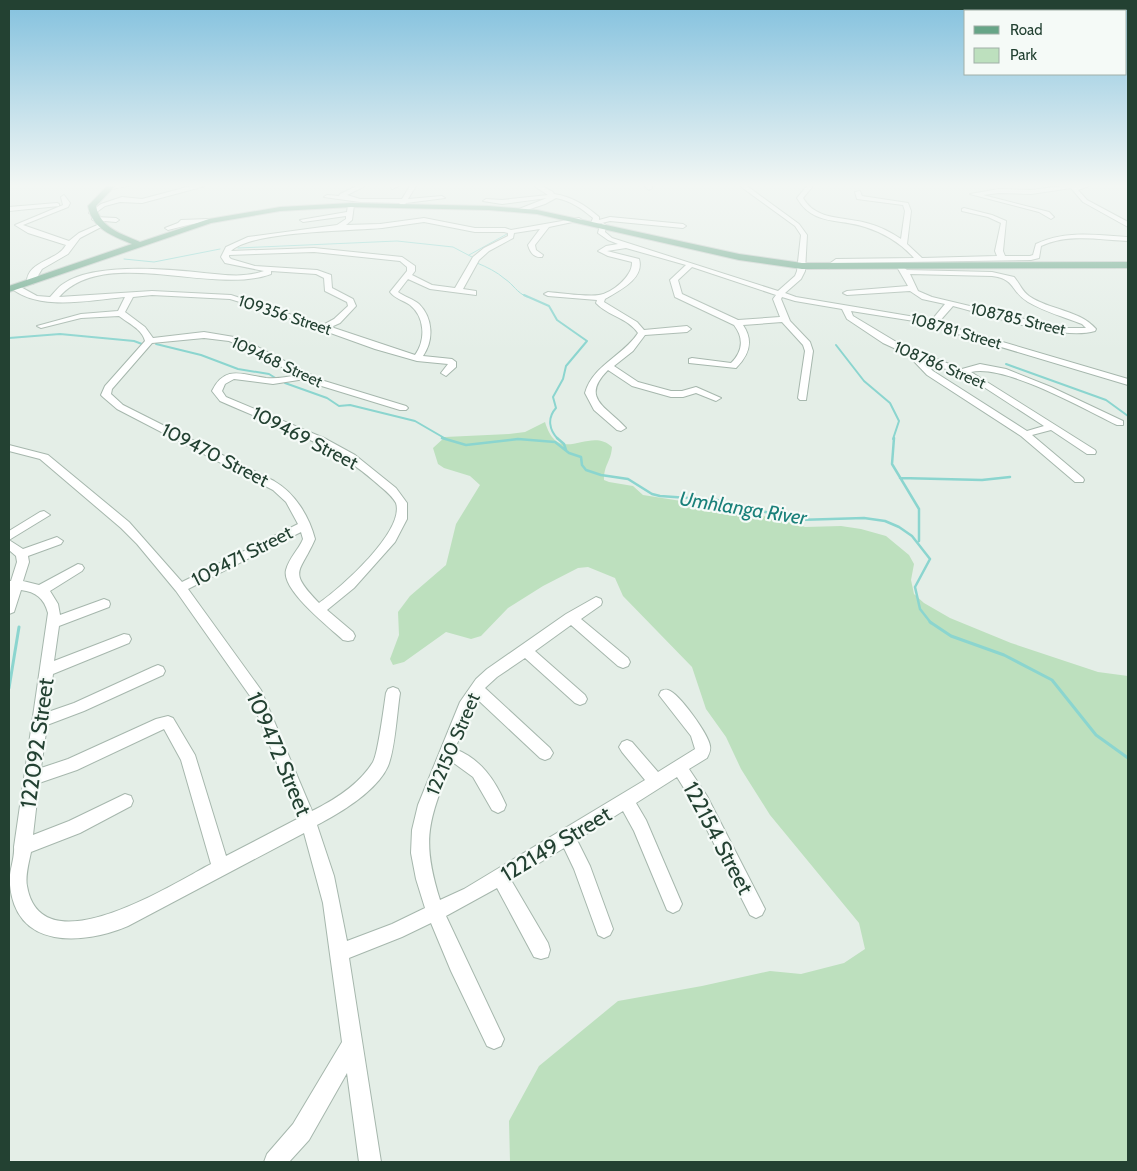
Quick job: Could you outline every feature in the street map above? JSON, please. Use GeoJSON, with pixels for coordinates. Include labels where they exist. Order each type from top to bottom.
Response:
{"type":"FeatureCollection","features":[{"type":"Feature","properties":{"kind":"main road"},"geometry":{"type":"LineString","coordinates":[[132,241],[139,244]]}},
{"type":"Feature","properties":{"kind":"main road"},"geometry":{"type":"LineString","coordinates":[[12,288],[148,241]]}},
{"type":"Feature","properties":{"kind":"main road"},"geometry":{"type":"LineString","coordinates":[[669,241],[731,255],[802,266],[904,270],[1128,266]]}},
{"type":"Feature","properties":{"kind":"street"},"geometry":{"type":"LineString","coordinates":[[61,241],[70,245]]}},
{"type":"Feature","properties":{"kind":"street"},"geometry":{"type":"LineString","coordinates":[[30,282],[33,272],[66,252],[75,241]]}},
{"type":"Feature","properties":{"kind":"street"},"geometry":{"type":"LineString","coordinates":[[246,241],[228,248],[225,259],[236,264],[322,273],[328,277],[328,289],[352,303],[352,306],[342,317],[325,327]]}},
{"type":"Feature","properties":{"kind":"street"},"geometry":{"type":"LineString","coordinates":[[457,291],[464,283],[467,271],[480,252],[503,241]]}},
{"type":"Feature","properties":{"kind":"street"},"geometry":{"type":"LineString","coordinates":[[535,241],[531,245],[533,251],[539,255]]}},
{"type":"Feature","properties":{"kind":"street"},"geometry":{"type":"LineString","coordinates":[[617,241],[631,247]]}},
{"type":"Feature","properties":{"kind":"street"},"geometry":{"type":"LineString","coordinates":[[803,398],[809,351],[807,344],[788,325],[777,302],[780,294],[798,277],[802,266],[804,241]]}},
{"type":"Feature","properties":{"kind":"street"},"geometry":{"type":"LineString","coordinates":[[899,241],[919,259]]}},
{"type":"Feature","properties":{"kind":"street"},"geometry":{"type":"LineString","coordinates":[[1001,241],[1000,251],[1002,259]]}},
{"type":"Feature","properties":{"kind":"street"},"geometry":{"type":"LineString","coordinates":[[828,267],[833,262],[840,261],[1033,258],[1036,256],[1038,246],[1049,241]]}},
{"type":"Feature","properties":{"kind":"street"},"geometry":{"type":"LineString","coordinates":[[548,294],[601,298],[627,281],[637,264],[631,258],[606,254],[602,250],[612,246],[631,247]]}},
{"type":"Feature","properties":{"kind":"street","name":"108781 Street"},"geometry":{"type":"LineString","coordinates":[[631,247],[691,264],[808,302],[895,314],[1128,382]]}},
{"type":"Feature","properties":{"kind":"street"},"geometry":{"type":"LineString","coordinates":[[226,253],[302,250],[388,256],[402,259],[411,266],[411,272],[394,292],[413,304],[426,320],[426,346],[418,358]]}},
{"type":"Feature","properties":{"kind":"street"},"geometry":{"type":"LineString","coordinates":[[691,264],[674,280],[678,295],[737,323],[785,319]]}},
{"type":"Feature","properties":{"kind":"street"},"geometry":{"type":"LineString","coordinates":[[52,300],[69,284],[86,278],[111,274],[170,272],[248,276],[262,274],[272,269]]}},
{"type":"Feature","properties":{"kind":"street"},"geometry":{"type":"LineString","coordinates":[[847,293],[912,288],[904,270]]}},
{"type":"Feature","properties":{"kind":"street","name":"108785 Street"},"geometry":{"type":"LineString","coordinates":[[904,270],[1006,276],[1014,280],[1025,297],[1085,322],[1092,329],[1082,332],[1062,332],[950,304],[920,295],[912,288]]}},
{"type":"Feature","properties":{"kind":"street"},"geometry":{"type":"LineString","coordinates":[[408,276],[430,287],[473,293]]}},
{"type":"Feature","properties":{"kind":"street","name":"109356 Street"},"geometry":{"type":"LineString","coordinates":[[12,288],[34,298],[52,300],[152,293],[231,297],[325,327],[378,347],[418,358],[452,362],[453,365],[446,373]]}},
{"type":"Feature","properties":{"kind":"street"},"geometry":{"type":"LineString","coordinates":[[121,313],[130,294]]}},
{"type":"Feature","properties":{"kind":"street"},"geometry":{"type":"LineString","coordinates":[[601,298],[600,303],[603,306],[635,325],[642,333]]}},
{"type":"Feature","properties":{"kind":"street","name":"108785 Street"},"geometry":{"type":"LineString","coordinates":[[933,324],[950,304]]}},
{"type":"Feature","properties":{"kind":"street","name":"108786 Street"},"geometry":{"type":"LineString","coordinates":[[845,307],[850,317],[891,344],[981,380],[1091,452]]}},
{"type":"Feature","properties":{"kind":"street"},"geometry":{"type":"LineString","coordinates":[[41,326],[81,316],[121,313],[145,332],[149,336],[149,341]]}},
{"type":"Feature","properties":{"kind":"street"},"geometry":{"type":"LineString","coordinates":[[692,361],[729,366],[736,363],[747,346],[743,332],[737,323]]}},
{"type":"Feature","properties":{"kind":"street"},"geometry":{"type":"LineString","coordinates":[[621,428],[597,408],[590,397],[590,389],[595,378],[630,349],[642,333],[687,329]]}},
{"type":"Feature","properties":{"kind":"street","name":"109468 Street"},"geometry":{"type":"LineString","coordinates":[[149,341],[192,335],[223,337],[249,346],[305,376],[332,387],[403,408]]}},
{"type":"Feature","properties":{"kind":"street","name":"109470 Street"},"geometry":{"type":"LineString","coordinates":[[149,341],[108,388],[106,396],[275,485],[290,501],[305,525]]}},
{"type":"Feature","properties":{"kind":"street"},"geometry":{"type":"LineString","coordinates":[[911,353],[930,373],[1025,434],[1079,480]]}},
{"type":"Feature","properties":{"kind":"street"},"geometry":{"type":"LineString","coordinates":[[609,367],[635,384],[671,394],[683,394],[696,390],[716,398]]}},
{"type":"Feature","properties":{"kind":"street"},"geometry":{"type":"LineString","coordinates":[[962,371],[980,368],[1003,371],[1064,396],[1120,423]]}},
{"type":"Feature","properties":{"kind":"street","name":"109469 Street"},"geometry":{"type":"LineString","coordinates":[[305,376],[273,381],[250,376],[236,376],[222,382],[217,391],[221,397],[312,438],[353,459],[391,490],[403,507],[400,521],[394,534],[350,586],[319,609]]}},
{"type":"Feature","properties":{"kind":"street"},"geometry":{"type":"LineString","coordinates":[[1025,434],[1052,427]]}},
{"type":"Feature","properties":{"kind":"street","name":"109472 Street"},"geometry":{"type":"LineString","coordinates":[[9,448],[39,455],[64,472],[141,541],[180,588],[256,694],[309,822],[326,872],[370,1162]]}},
{"type":"Feature","properties":{"kind":"street"},"geometry":{"type":"LineString","coordinates":[[9,536],[44,516]]}},
{"type":"Feature","properties":{"kind":"street"},"geometry":{"type":"LineString","coordinates":[[305,525],[309,539],[291,575],[296,585],[348,636]]}},
{"type":"Feature","properties":{"kind":"street","name":"109471 Street"},"geometry":{"type":"LineString","coordinates":[[180,588],[305,525]]}},
{"type":"Feature","properties":{"kind":"street"},"geometry":{"type":"LineString","coordinates":[[22,554],[57,541]]}},
{"type":"Feature","properties":{"kind":"street"},"geometry":{"type":"LineString","coordinates":[[9,544],[22,554],[23,562],[12,585],[9,608]]}},
{"type":"Feature","properties":{"kind":"street"},"geometry":{"type":"LineString","coordinates":[[12,585],[41,590],[78,568]]}},
{"type":"Feature","properties":{"kind":"street","name":"122092 Street"},"geometry":{"type":"LineString","coordinates":[[41,590],[50,598],[54,613],[54,623],[18,884],[22,906],[33,919],[50,928],[70,932],[96,928],[122,920],[221,866],[336,807],[362,787],[381,764],[393,693]]}},
{"type":"Feature","properties":{"kind":"street","name":"122150 Street"},"geometry":{"type":"LineString","coordinates":[[494,1039],[436,913],[422,866],[419,846],[420,828],[447,752],[466,705],[476,689],[571,618],[596,602]]}},
{"type":"Feature","properties":{"kind":"street"},"geometry":{"type":"LineString","coordinates":[[54,623],[104,604]]}},
{"type":"Feature","properties":{"kind":"street"},"geometry":{"type":"LineString","coordinates":[[571,618],[623,662]]}},
{"type":"Feature","properties":{"kind":"street"},"geometry":{"type":"LineString","coordinates":[[47,670],[124,639]]}},
{"type":"Feature","properties":{"kind":"street"},"geometry":{"type":"LineString","coordinates":[[526,651],[580,699]]}},
{"type":"Feature","properties":{"kind":"street"},"geometry":{"type":"LineString","coordinates":[[40,721],[74,709],[158,670]]}},
{"type":"Feature","properties":{"kind":"street"},"geometry":{"type":"LineString","coordinates":[[476,689],[545,753]]}},
{"type":"Feature","properties":{"kind":"street","name":"122149 Street"},"geometry":{"type":"LineString","coordinates":[[339,953],[436,913],[500,878],[680,768],[702,752],[704,742],[666,696]]}},
{"type":"Feature","properties":{"kind":"street"},"geometry":{"type":"LineString","coordinates":[[31,779],[60,770],[161,723],[168,722],[175,737],[185,748],[221,866]]}},
{"type":"Feature","properties":{"kind":"street"},"geometry":{"type":"LineString","coordinates":[[627,747],[656,782]]}},
{"type":"Feature","properties":{"kind":"street"},"geometry":{"type":"LineString","coordinates":[[447,752],[464,759],[473,766],[498,805]]}},
{"type":"Feature","properties":{"kind":"street","name":"122154 Street"},"geometry":{"type":"LineString","coordinates":[[680,768],[701,801],[756,909]]}},
{"type":"Feature","properties":{"kind":"street"},"geometry":{"type":"LineString","coordinates":[[22,848],[74,827],[125,801]]}},
{"type":"Feature","properties":{"kind":"street"},"geometry":{"type":"LineString","coordinates":[[626,801],[640,826],[673,904]]}},
{"type":"Feature","properties":{"kind":"street"},"geometry":{"type":"LineString","coordinates":[[567,837],[581,866],[604,929]]}},
{"type":"Feature","properties":{"kind":"street"},"geometry":{"type":"LineString","coordinates":[[500,878],[541,950]]}},
{"type":"Feature","properties":{"kind":"street"},"geometry":{"type":"LineString","coordinates":[[275,1162],[301,1132],[353,1043]]}},
{"type":"Feature","properties":{"kind":"green space"},"geometry":{"type":"Polygon","coordinates":[[[545,422],[551,435],[558,442],[566,444],[594,440],[603,441],[612,447],[604,480],[633,486],[643,495],[726,508],[791,522],[805,527],[841,526],[886,536],[909,555],[914,564],[911,580],[914,594],[924,603],[950,618],[1011,643],[1098,672],[1128,676],[1128,1162],[510,1162],[509,1121],[539,1066],[618,1001],[702,986],[770,971],[801,974],[844,963],[865,949],[859,923],[770,815],[741,769],[726,737],[706,709],[692,667],[623,596],[615,578],[588,567],[578,568],[543,586],[508,608],[481,636],[471,639],[446,632],[404,662],[393,665],[390,659],[399,635],[398,612],[410,596],[446,565],[456,524],[480,485],[470,476],[444,468],[438,464],[433,448],[445,437],[525,432],[545,422]]]}},
{"type":"Feature","properties":{"kind":"waterway"},"geometry":{"type":"LineString","coordinates":[[238,248],[397,241],[453,247],[472,257]]}},
{"type":"Feature","properties":{"kind":"waterway"},"geometry":{"type":"LineString","coordinates":[[469,255],[495,241]]}},
{"type":"Feature","properties":{"kind":"waterway"},"geometry":{"type":"LineString","coordinates":[[124,259],[154,262],[220,249]]}},
{"type":"Feature","properties":{"kind":"waterway"},"geometry":{"type":"LineString","coordinates":[[477,263],[499,274],[527,297]]}},
{"type":"Feature","properties":{"kind":"waterway"},"geometry":{"type":"LineString","coordinates":[[524,295],[549,306],[557,320],[587,341],[566,366],[563,379],[553,397],[556,408],[551,416],[550,424],[558,439]]}},
{"type":"Feature","properties":{"kind":"waterway"},"geometry":{"type":"LineString","coordinates":[[9,338],[60,334],[134,341],[142,344]]}},
{"type":"Feature","properties":{"kind":"waterway"},"geometry":{"type":"LineString","coordinates":[[156,344],[201,355],[238,369],[269,374],[277,379]]}},
{"type":"Feature","properties":{"kind":"waterway"},"geometry":{"type":"LineString","coordinates":[[836,345],[864,381],[890,403],[899,421],[893,439]]}},
{"type":"Feature","properties":{"kind":"waterway"},"geometry":{"type":"LineString","coordinates":[[1006,364],[1106,400],[1128,416]]}},
{"type":"Feature","properties":{"kind":"waterway","name":"Umhlanga River"},"geometry":{"type":"LineString","coordinates":[[285,383],[327,398],[339,406],[350,405],[415,421],[446,439]]}},
{"type":"Feature","properties":{"kind":"waterway","name":"Umhlanga River"},"geometry":{"type":"LineString","coordinates":[[442,438],[466,445],[518,439],[555,442],[569,453],[581,457],[582,465],[586,470],[601,475],[628,479],[652,494],[660,496],[717,500],[798,520],[864,518],[885,521],[899,527],[912,536],[930,559],[915,587],[920,609],[930,622]]}},
{"type":"Feature","properties":{"kind":"waterway"},"geometry":{"type":"LineString","coordinates":[[894,438],[892,464],[900,478]]}},
{"type":"Feature","properties":{"kind":"waterway"},"geometry":{"type":"LineString","coordinates":[[558,439],[564,444],[566,450]]}},
{"type":"Feature","properties":{"kind":"waterway"},"geometry":{"type":"LineString","coordinates":[[900,478],[982,480],[1010,477]]}},
{"type":"Feature","properties":{"kind":"waterway"},"geometry":{"type":"LineString","coordinates":[[900,478],[919,509],[919,541]]}},
{"type":"Feature","properties":{"kind":"waterway","name":"Umhlanga River"},"geometry":{"type":"LineString","coordinates":[[930,622],[951,636],[1004,655],[1052,680],[1096,735],[1128,758]]}},
{"type":"Feature","properties":{"kind":"waterway"},"geometry":{"type":"LineString","coordinates":[[9,688],[19,627]]}}]}
